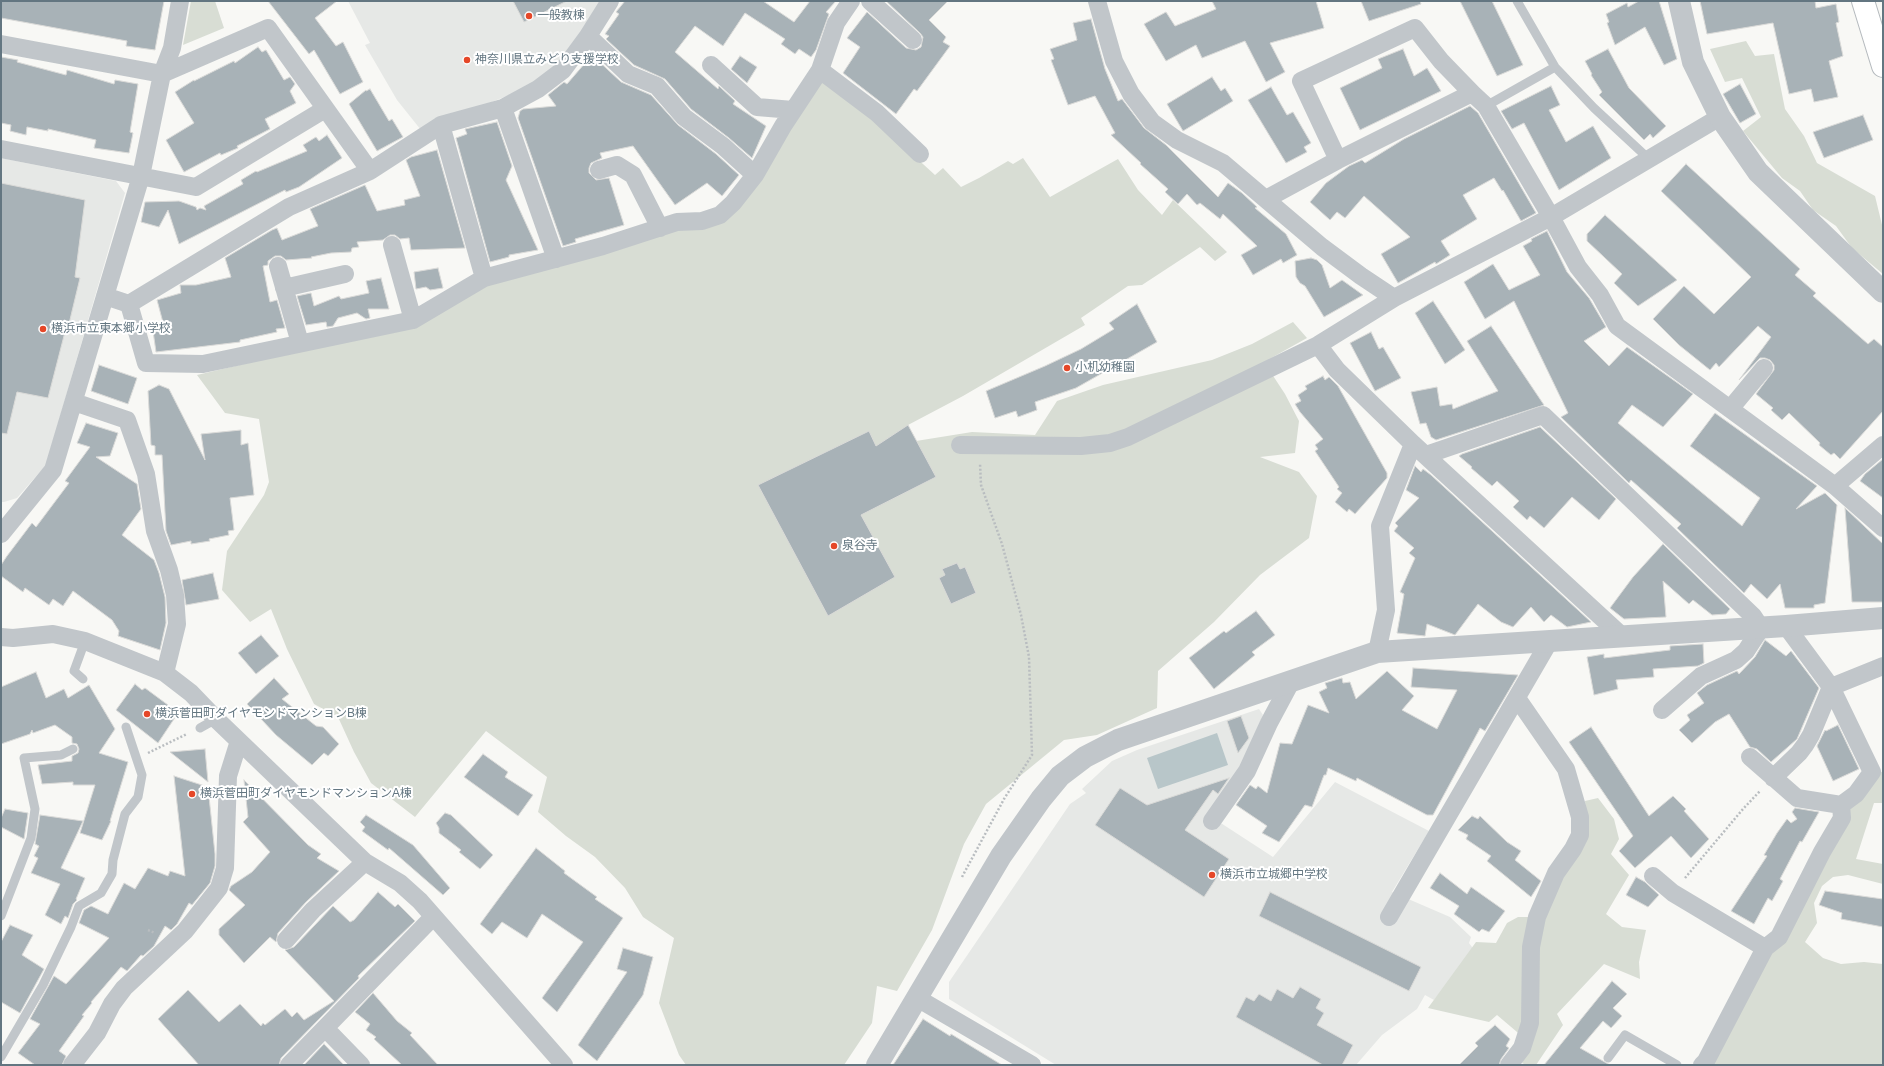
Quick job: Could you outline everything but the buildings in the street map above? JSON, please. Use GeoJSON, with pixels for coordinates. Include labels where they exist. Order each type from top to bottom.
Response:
{"type":"FeatureCollection","features":[{"type":"Feature","properties":{"kind":"main road"},"geometry":{"type":"LineString","coordinates":[[1863,1],[1882,62]]}},
{"type":"Feature","properties":{"kind":"street"},"geometry":{"type":"LineString","coordinates":[[1,534],[9,512],[53,470],[141,176],[162,74],[172,48],[180,1]]}},
{"type":"Feature","properties":{"kind":"street"},"geometry":{"type":"LineString","coordinates":[[129,304],[289,207],[370,172],[441,125],[502,108],[538,89],[562,70],[588,36],[610,1]]}},
{"type":"Feature","properties":{"kind":"street"},"geometry":{"type":"LineString","coordinates":[[129,304],[146,363],[203,364],[413,320],[484,278],[556,259],[677,222],[702,221],[720,215],[733,203],[755,175],[793,110],[820,70],[836,23],[851,1]]}},
{"type":"Feature","properties":{"kind":"street"},"geometry":{"type":"LineString","coordinates":[[870,1],[913,40]]}},
{"type":"Feature","properties":{"kind":"street"},"geometry":{"type":"LineString","coordinates":[[1097,1],[1114,61],[1131,94],[1152,122],[1177,140],[1223,163],[1322,247],[1394,298]]}},
{"type":"Feature","properties":{"kind":"street"},"geometry":{"type":"LineString","coordinates":[[1679,1],[1693,62],[1720,117],[1758,172],[1883,292]]}},
{"type":"Feature","properties":{"kind":"street"},"geometry":{"type":"LineString","coordinates":[[1,44],[162,74],[268,28],[370,172]]}},
{"type":"Feature","properties":{"kind":"street"},"geometry":{"type":"LineString","coordinates":[[1338,160],[1301,81],[1415,28],[1441,61],[1486,106],[1552,217],[1578,267],[1600,294],[1617,326],[1835,486],[1883,528]]}},
{"type":"Feature","properties":{"kind":"street"},"geometry":{"type":"LineString","coordinates":[[588,36],[628,74],[658,86],[684,117],[723,146],[755,175]]}},
{"type":"Feature","properties":{"kind":"street"},"geometry":{"type":"LineString","coordinates":[[711,65],[757,107],[793,110]]}},
{"type":"Feature","properties":{"kind":"street"},"geometry":{"type":"LineString","coordinates":[[820,70],[877,113],[920,154]]}},
{"type":"Feature","properties":{"kind":"street"},"geometry":{"type":"LineString","coordinates":[[1266,199],[1338,160],[1472,93]]}},
{"type":"Feature","properties":{"kind":"street"},"geometry":{"type":"LineString","coordinates":[[502,108],[556,259]]}},
{"type":"Feature","properties":{"kind":"street"},"geometry":{"type":"LineString","coordinates":[[1,148],[196,186],[325,109]]}},
{"type":"Feature","properties":{"kind":"street"},"geometry":{"type":"LineString","coordinates":[[960,445],[1081,446],[1110,443],[1128,437],[1318,345],[1394,298],[1552,217],[1720,117]]}},
{"type":"Feature","properties":{"kind":"street"},"geometry":{"type":"LineString","coordinates":[[441,125],[484,278]]}},
{"type":"Feature","properties":{"kind":"street"},"geometry":{"type":"LineString","coordinates":[[599,170],[617,165],[633,175],[660,228]]}},
{"type":"Feature","properties":{"kind":"street"},"geometry":{"type":"LineString","coordinates":[[392,245],[413,320]]}},
{"type":"Feature","properties":{"kind":"street"},"geometry":{"type":"LineString","coordinates":[[278,266],[300,343]]}},
{"type":"Feature","properties":{"kind":"street"},"geometry":{"type":"LineString","coordinates":[[284,288],[345,274]]}},
{"type":"Feature","properties":{"kind":"street"},"geometry":{"type":"LineString","coordinates":[[106,296],[129,304]]}},
{"type":"Feature","properties":{"kind":"street"},"geometry":{"type":"LineString","coordinates":[[1318,345],[1337,370],[1419,449],[1623,637]]}},
{"type":"Feature","properties":{"kind":"street"},"geometry":{"type":"LineString","coordinates":[[1730,409],[1764,368]]}},
{"type":"Feature","properties":{"kind":"street"},"geometry":{"type":"LineString","coordinates":[[74,402],[127,420],[146,474],[155,531],[169,570],[175,595],[177,624],[165,673]]}},
{"type":"Feature","properties":{"kind":"street"},"geometry":{"type":"LineString","coordinates":[[1377,652],[1386,610],[1380,526],[1419,449],[1543,415],[1747,610],[1761,628]]}},
{"type":"Feature","properties":{"kind":"street"},"geometry":{"type":"LineString","coordinates":[[1835,486],[1883,446]]}},
{"type":"Feature","properties":{"kind":"street"},"geometry":{"type":"LineString","coordinates":[[877,1065],[1001,856],[1040,799],[1060,776],[1085,757],[1118,740],[1377,652],[1761,628],[1883,618]]}},
{"type":"Feature","properties":{"kind":"street"},"geometry":{"type":"LineString","coordinates":[[1750,757],[1797,798],[1841,805],[1856,794],[1878,768],[1831,687],[1786,626]]}},
{"type":"Feature","properties":{"kind":"street"},"geometry":{"type":"LineString","coordinates":[[1662,710],[1701,676],[1736,660],[1746,651],[1761,628]]}},
{"type":"Feature","properties":{"kind":"street"},"geometry":{"type":"LineString","coordinates":[[5,640],[53,634],[85,641],[165,673],[191,692],[216,719],[365,862],[400,883],[420,901],[564,1065]]}},
{"type":"Feature","properties":{"kind":"street"},"geometry":{"type":"LineString","coordinates":[[1389,917],[1549,642]]}},
{"type":"Feature","properties":{"kind":"street"},"geometry":{"type":"LineString","coordinates":[[1773,778],[1799,753],[1805,745],[1811,735],[1831,687],[1883,666]]}},
{"type":"Feature","properties":{"kind":"street"},"geometry":{"type":"LineString","coordinates":[[1212,821],[1247,771],[1269,723],[1292,680]]}},
{"type":"Feature","properties":{"kind":"street"},"geometry":{"type":"LineString","coordinates":[[1509,1065],[1522,1048],[1530,1023],[1531,947],[1537,916],[1556,873],[1573,849],[1580,835],[1580,817],[1566,769],[1517,698]]}},
{"type":"Feature","properties":{"kind":"street"},"geometry":{"type":"LineString","coordinates":[[72,1065],[97,1033],[112,1004],[124,988],[170,941],[185,931],[219,888],[225,868],[228,776],[239,741]]}},
{"type":"Feature","properties":{"kind":"street"},"geometry":{"type":"LineString","coordinates":[[1702,1065],[1765,948],[1779,937],[1822,852],[1842,818],[1841,805]]}},
{"type":"Feature","properties":{"kind":"street"},"geometry":{"type":"LineString","coordinates":[[286,940],[313,910],[365,862]]}},
{"type":"Feature","properties":{"kind":"street"},"geometry":{"type":"LineString","coordinates":[[1653,876],[1671,892],[1765,948]]}},
{"type":"Feature","properties":{"kind":"street"},"geometry":{"type":"LineString","coordinates":[[289,1065],[433,917]]}},
{"type":"Feature","properties":{"kind":"street"},"geometry":{"type":"LineString","coordinates":[[917,998],[1032,1065]]}},
{"type":"Feature","properties":{"kind":"street"},"geometry":{"type":"LineString","coordinates":[[325,1028],[362,1065]]}},
{"type":"Feature","properties":{"kind":"street"},"geometry":{"type":"LineString","coordinates":[[1713,1047],[1719,1065]]}},
{"type":"Feature","properties":{"kind":"lane"},"geometry":{"type":"LineString","coordinates":[[1517,1],[1555,67],[1594,108],[1649,159]]}},
{"type":"Feature","properties":{"kind":"lane"},"geometry":{"type":"LineString","coordinates":[[1486,106],[1555,67]]}},
{"type":"Feature","properties":{"kind":"lane"},"geometry":{"type":"LineString","coordinates":[[83,679],[74,671],[85,641]]}},
{"type":"Feature","properties":{"kind":"lane"},"geometry":{"type":"LineString","coordinates":[[200,728],[216,719]]}},
{"type":"Feature","properties":{"kind":"lane"},"geometry":{"type":"LineString","coordinates":[[1,1057],[43,985],[71,927],[79,906],[101,893],[112,874],[113,860],[125,814],[138,797],[141,786],[142,775],[126,727]]}},
{"type":"Feature","properties":{"kind":"lane"},"geometry":{"type":"LineString","coordinates":[[1,916],[31,838],[35,809],[24,758],[61,755],[73,749]]}},
{"type":"Feature","properties":{"kind":"lane"},"geometry":{"type":"LineString","coordinates":[[1608,1058],[1625,1035],[1677,1065]]}},
{"type":"Feature","properties":{"kind":"path"},"geometry":{"type":"LineString","coordinates":[[959,882],[1004,798],[1032,754],[1029,657],[1021,615],[1002,544],[981,485],[979,445]]}},
{"type":"Feature","properties":{"kind":"path"},"geometry":{"type":"LineString","coordinates":[[137,758],[200,728]]}},
{"type":"Feature","properties":{"kind":"path"},"geometry":{"type":"LineString","coordinates":[[1671,892],[1693,870],[1743,809],[1773,778]]}},
{"type":"Feature","properties":{"kind":"shaded area"},"geometry":{"type":"Polygon","coordinates":[[[191,1],[215,1],[224,28],[183,45],[191,1]]]}},
{"type":"Feature","properties":{"kind":"shaded area","name":"神奈川県立みどり支援学校"},"geometry":{"type":"Polygon","coordinates":[[[348,1],[603,1],[570,51],[551,70],[522,90],[421,130],[397,100],[365,45],[370,43],[348,1]]]}},
{"type":"Feature","properties":{"kind":"shaded area"},"geometry":{"type":"Polygon","coordinates":[[[1746,41],[1755,56],[1774,54],[1785,109],[1804,136],[1817,163],[1875,196],[1883,229],[1883,274],[1852,248],[1836,226],[1813,210],[1800,191],[1782,178],[1743,131],[1761,117],[1742,78],[1725,82],[1710,49],[1746,41]]]}},
{"type":"Feature","properties":{"kind":"shaded area"},"geometry":{"type":"Polygon","coordinates":[[[822,79],[864,110],[935,175],[943,168],[961,187],[1008,161],[1013,164],[1023,158],[1050,197],[1118,159],[1138,190],[1162,215],[1173,200],[1227,252],[1215,261],[1200,247],[1142,285],[1128,286],[1081,318],[1085,325],[963,396],[908,425],[916,441],[972,432],[1035,435],[1057,401],[1103,385],[1212,360],[1252,344],[1293,322],[1307,338],[1264,362],[1285,394],[1299,421],[1295,453],[1260,457],[1299,472],[1317,496],[1309,538],[1260,575],[1214,622],[1158,671],[1157,708],[1097,735],[1064,740],[986,804],[964,844],[932,930],[897,991],[877,986],[872,1023],[844,1065],[686,1065],[679,1055],[659,1003],[674,938],[643,917],[625,888],[595,857],[566,836],[538,812],[547,777],[486,731],[415,817],[371,783],[354,752],[338,717],[314,704],[287,649],[271,609],[250,622],[222,590],[227,551],[264,495],[269,482],[259,419],[225,413],[197,375],[303,350],[492,284],[672,230],[721,221],[822,79]]]}},
{"type":"Feature","properties":{"kind":"shaded area","name":"横浜市立東本郷小学校"},"geometry":{"type":"Polygon","coordinates":[[[1,158],[116,181],[125,193],[46,465],[17,498],[4,502],[1,502],[1,158]]]}},
{"type":"Feature","properties":{"kind":"shaded area","name":"横浜市立城郷中学校"},"geometry":{"type":"Polygon","coordinates":[[[1259,709],[1263,715],[1240,768],[1210,816],[1273,857],[1335,782],[1429,831],[1392,892],[1450,917],[1471,937],[1469,943],[1475,951],[1434,1000],[1425,995],[1417,1009],[1382,1035],[1356,1065],[1056,1065],[949,999],[949,982],[1070,804],[1086,793],[1082,789],[1112,761],[1137,750],[1259,709]]]}},
{"type":"Feature","properties":{"kind":"shaded area"},"geometry":{"type":"Polygon","coordinates":[[[1217,733],[1228,765],[1158,789],[1147,758],[1217,733]]]}},
{"type":"Feature","properties":{"kind":"shaded area"},"geometry":{"type":"Polygon","coordinates":[[[1883,771],[1883,803],[1874,803],[1856,859],[1883,864],[1883,884],[1848,875],[1833,877],[1822,886],[1814,903],[1817,923],[1805,942],[1823,958],[1841,964],[1864,962],[1883,964],[1883,1065],[1709,1065],[1849,807],[1877,775],[1883,771]]]}},
{"type":"Feature","properties":{"kind":"shaded area"},"geometry":{"type":"Polygon","coordinates":[[[1598,798],[1614,819],[1619,839],[1611,854],[1629,875],[1606,914],[1622,927],[1646,930],[1639,962],[1640,979],[1604,964],[1557,1014],[1563,1025],[1536,1065],[1526,1065],[1522,1063],[1530,1043],[1497,1015],[1489,1022],[1428,1008],[1476,942],[1496,943],[1507,923],[1518,917],[1544,917],[1586,819],[1585,801],[1598,798]]]}},
{"type":"Feature","properties":{"kind":"place","name":"一般教棟"},"geometry":{"type":"Point","coordinates":[529,16]}},
{"type":"Feature","properties":{"kind":"place","name":"神奈川県立みどり支援学校"},"geometry":{"type":"Point","coordinates":[467,60]}},
{"type":"Feature","properties":{"kind":"place","name":"横浜市立東本郷小学校"},"geometry":{"type":"Point","coordinates":[43,329]}},
{"type":"Feature","properties":{"kind":"place","name":"小机幼稚園"},"geometry":{"type":"Point","coordinates":[1067,368]}},
{"type":"Feature","properties":{"kind":"place","name":"泉谷寺"},"geometry":{"type":"Point","coordinates":[834,546]}},
{"type":"Feature","properties":{"kind":"place","name":"横浜菅田町ダイヤモンドマンションB棟"},"geometry":{"type":"Point","coordinates":[147,714]}},
{"type":"Feature","properties":{"kind":"place","name":"横浜菅田町ダイヤモンドマンションA棟"},"geometry":{"type":"Point","coordinates":[192,794]}},
{"type":"Feature","properties":{"kind":"place","name":"横浜市立城郷中学校"},"geometry":{"type":"Point","coordinates":[1212,875]}}]}
